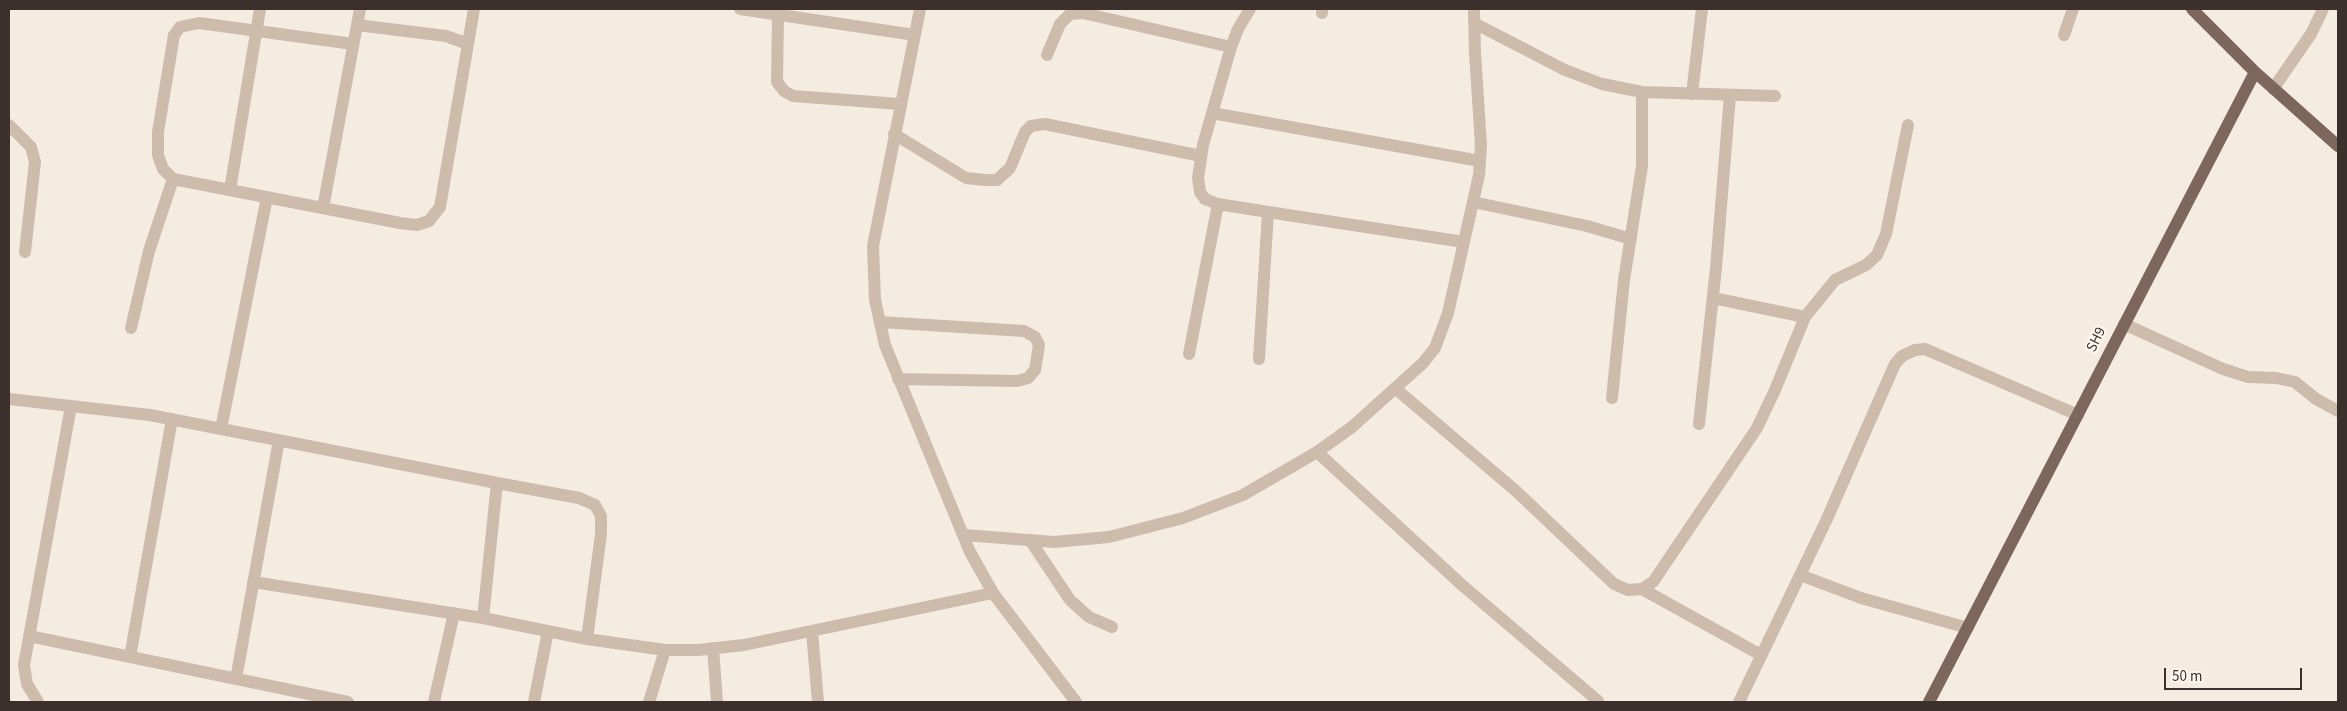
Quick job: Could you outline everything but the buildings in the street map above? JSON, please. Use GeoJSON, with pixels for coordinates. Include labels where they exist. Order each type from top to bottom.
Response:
{"type":"FeatureCollection","features":[{"type":"Feature","properties":{"kind":"main road"},"geometry":{"type":"LineString","coordinates":[[2192,9],[2273,89],[2338,146]]}},
{"type":"Feature","properties":{"kind":"main road","name":"SH9"},"geometry":{"type":"LineString","coordinates":[[1929,702],[2255,72]]}},
{"type":"Feature","properties":{"kind":"street"},"geometry":{"type":"LineString","coordinates":[[230,190],[260,9]]}},
{"type":"Feature","properties":{"kind":"street"},"geometry":{"type":"LineString","coordinates":[[323,208],[360,9]]}},
{"type":"Feature","properties":{"kind":"street"},"geometry":{"type":"LineString","coordinates":[[353,44],[199,23],[180,27],[174,35],[158,132],[158,155],[163,169],[172,179],[417,225],[429,221],[440,207],[474,9]]}},
{"type":"Feature","properties":{"kind":"street"},"geometry":{"type":"LineString","coordinates":[[740,9],[915,34]]}},
{"type":"Feature","properties":{"kind":"street"},"geometry":{"type":"LineString","coordinates":[[920,9],[873,246],[875,300],[885,345],[964,535],[992,593],[1076,702]]}},
{"type":"Feature","properties":{"kind":"street"},"geometry":{"type":"LineString","coordinates":[[1250,9],[1231,47],[1212,113],[1198,178],[1200,192],[1205,199],[1218,204],[1464,242]]}},
{"type":"Feature","properties":{"kind":"street"},"geometry":{"type":"LineString","coordinates":[[964,535],[1054,542],[1109,537],[1183,518],[1243,495],[1317,452],[1352,427],[1396,389],[1435,348],[1448,313],[1473,202],[1481,146],[1474,9]]}},
{"type":"Feature","properties":{"kind":"street"},"geometry":{"type":"LineString","coordinates":[[1692,94],[1702,9]]}},
{"type":"Feature","properties":{"kind":"street"},"geometry":{"type":"LineString","coordinates":[[2064,35],[2073,9]]}},
{"type":"Feature","properties":{"kind":"street"},"geometry":{"type":"LineString","coordinates":[[2273,89],[2307,41],[2323,9]]}},
{"type":"Feature","properties":{"kind":"street"},"geometry":{"type":"LineString","coordinates":[[1047,55],[1060,24],[1070,14],[1083,13],[1231,47]]}},
{"type":"Feature","properties":{"kind":"street"},"geometry":{"type":"LineString","coordinates":[[778,14],[777,82],[784,91],[793,96],[900,104]]}},
{"type":"Feature","properties":{"kind":"street"},"geometry":{"type":"LineString","coordinates":[[1474,23],[1574,73],[1602,84],[1642,92],[1775,96]]}},
{"type":"Feature","properties":{"kind":"street"},"geometry":{"type":"LineString","coordinates":[[357,25],[446,36],[468,44]]}},
{"type":"Feature","properties":{"kind":"street"},"geometry":{"type":"LineString","coordinates":[[1612,398],[1624,280],[1642,166],[1642,92]]}},
{"type":"Feature","properties":{"kind":"street"},"geometry":{"type":"LineString","coordinates":[[1699,424],[1714,298],[1730,95]]}},
{"type":"Feature","properties":{"kind":"street"},"geometry":{"type":"LineString","coordinates":[[1212,113],[1480,161]]}},
{"type":"Feature","properties":{"kind":"street"},"geometry":{"type":"LineString","coordinates":[[894,134],[966,178],[985,180],[997,180],[1010,168],[1025,132],[1032,126],[1045,124],[1202,156]]}},
{"type":"Feature","properties":{"kind":"street"},"geometry":{"type":"LineString","coordinates":[[9,125],[31,147],[35,162],[25,252]]}},
{"type":"Feature","properties":{"kind":"street"},"geometry":{"type":"LineString","coordinates":[[1396,389],[1516,491],[1614,584],[1628,590],[1642,589],[1653,582],[1756,428],[1775,390],[1805,317],[1835,280],[1866,265],[1877,255],[1886,234],[1908,126]]}},
{"type":"Feature","properties":{"kind":"street"},"geometry":{"type":"LineString","coordinates":[[131,328],[149,251],[172,179]]}},
{"type":"Feature","properties":{"kind":"street"},"geometry":{"type":"LineString","coordinates":[[222,429],[267,197]]}},
{"type":"Feature","properties":{"kind":"street"},"geometry":{"type":"LineString","coordinates":[[1473,202],[1586,226],[1631,239]]}},
{"type":"Feature","properties":{"kind":"street"},"geometry":{"type":"LineString","coordinates":[[1189,354],[1218,204]]}},
{"type":"Feature","properties":{"kind":"street"},"geometry":{"type":"LineString","coordinates":[[1259,359],[1268,212]]}},
{"type":"Feature","properties":{"kind":"street"},"geometry":{"type":"LineString","coordinates":[[1714,298],[1805,317]]}},
{"type":"Feature","properties":{"kind":"street"},"geometry":{"type":"LineString","coordinates":[[880,322],[1024,331],[1035,337],[1039,345],[1035,370],[1028,378],[1017,381],[898,379]]}},
{"type":"Feature","properties":{"kind":"street"},"geometry":{"type":"LineString","coordinates":[[2124,324],[2223,369],[2248,377],[2276,378],[2295,382],[2316,399],[2338,411]]}},
{"type":"Feature","properties":{"kind":"street"},"geometry":{"type":"LineString","coordinates":[[1738,702],[1800,575],[1895,364],[1902,356],[1915,350],[1926,349],[2078,415]]}},
{"type":"Feature","properties":{"kind":"street"},"geometry":{"type":"LineString","coordinates":[[9,399],[172,419],[579,498],[595,505],[601,516],[587,639]]}},
{"type":"Feature","properties":{"kind":"street"},"geometry":{"type":"LineString","coordinates":[[38,702],[26,684],[24,665],[71,406]]}},
{"type":"Feature","properties":{"kind":"street"},"geometry":{"type":"LineString","coordinates":[[130,657],[172,419]]}},
{"type":"Feature","properties":{"kind":"street"},"geometry":{"type":"LineString","coordinates":[[236,679],[279,440]]}},
{"type":"Feature","properties":{"kind":"street"},"geometry":{"type":"LineString","coordinates":[[1317,452],[1462,585],[1598,701]]}},
{"type":"Feature","properties":{"kind":"street"},"geometry":{"type":"LineString","coordinates":[[483,618],[498,483]]}},
{"type":"Feature","properties":{"kind":"street"},"geometry":{"type":"LineString","coordinates":[[1030,540],[1070,600],[1089,617],[1112,627]]}},
{"type":"Feature","properties":{"kind":"street"},"geometry":{"type":"LineString","coordinates":[[1800,575],[1861,598],[1968,628]]}},
{"type":"Feature","properties":{"kind":"street"},"geometry":{"type":"LineString","coordinates":[[253,582],[454,613],[587,639],[665,650],[744,645],[992,593]]}},
{"type":"Feature","properties":{"kind":"street"},"geometry":{"type":"LineString","coordinates":[[1642,589],[1761,656]]}},
{"type":"Feature","properties":{"kind":"street"},"geometry":{"type":"LineString","coordinates":[[434,702],[454,613]]}},
{"type":"Feature","properties":{"kind":"street"},"geometry":{"type":"LineString","coordinates":[[534,702],[548,632]]}},
{"type":"Feature","properties":{"kind":"street"},"geometry":{"type":"LineString","coordinates":[[812,632],[818,702]]}},
{"type":"Feature","properties":{"kind":"street"},"geometry":{"type":"LineString","coordinates":[[29,636],[340,701]]}},
{"type":"Feature","properties":{"kind":"street"},"geometry":{"type":"LineString","coordinates":[[713,648],[717,702]]}},
{"type":"Feature","properties":{"kind":"street"},"geometry":{"type":"LineString","coordinates":[[649,702],[665,650]]}}]}
